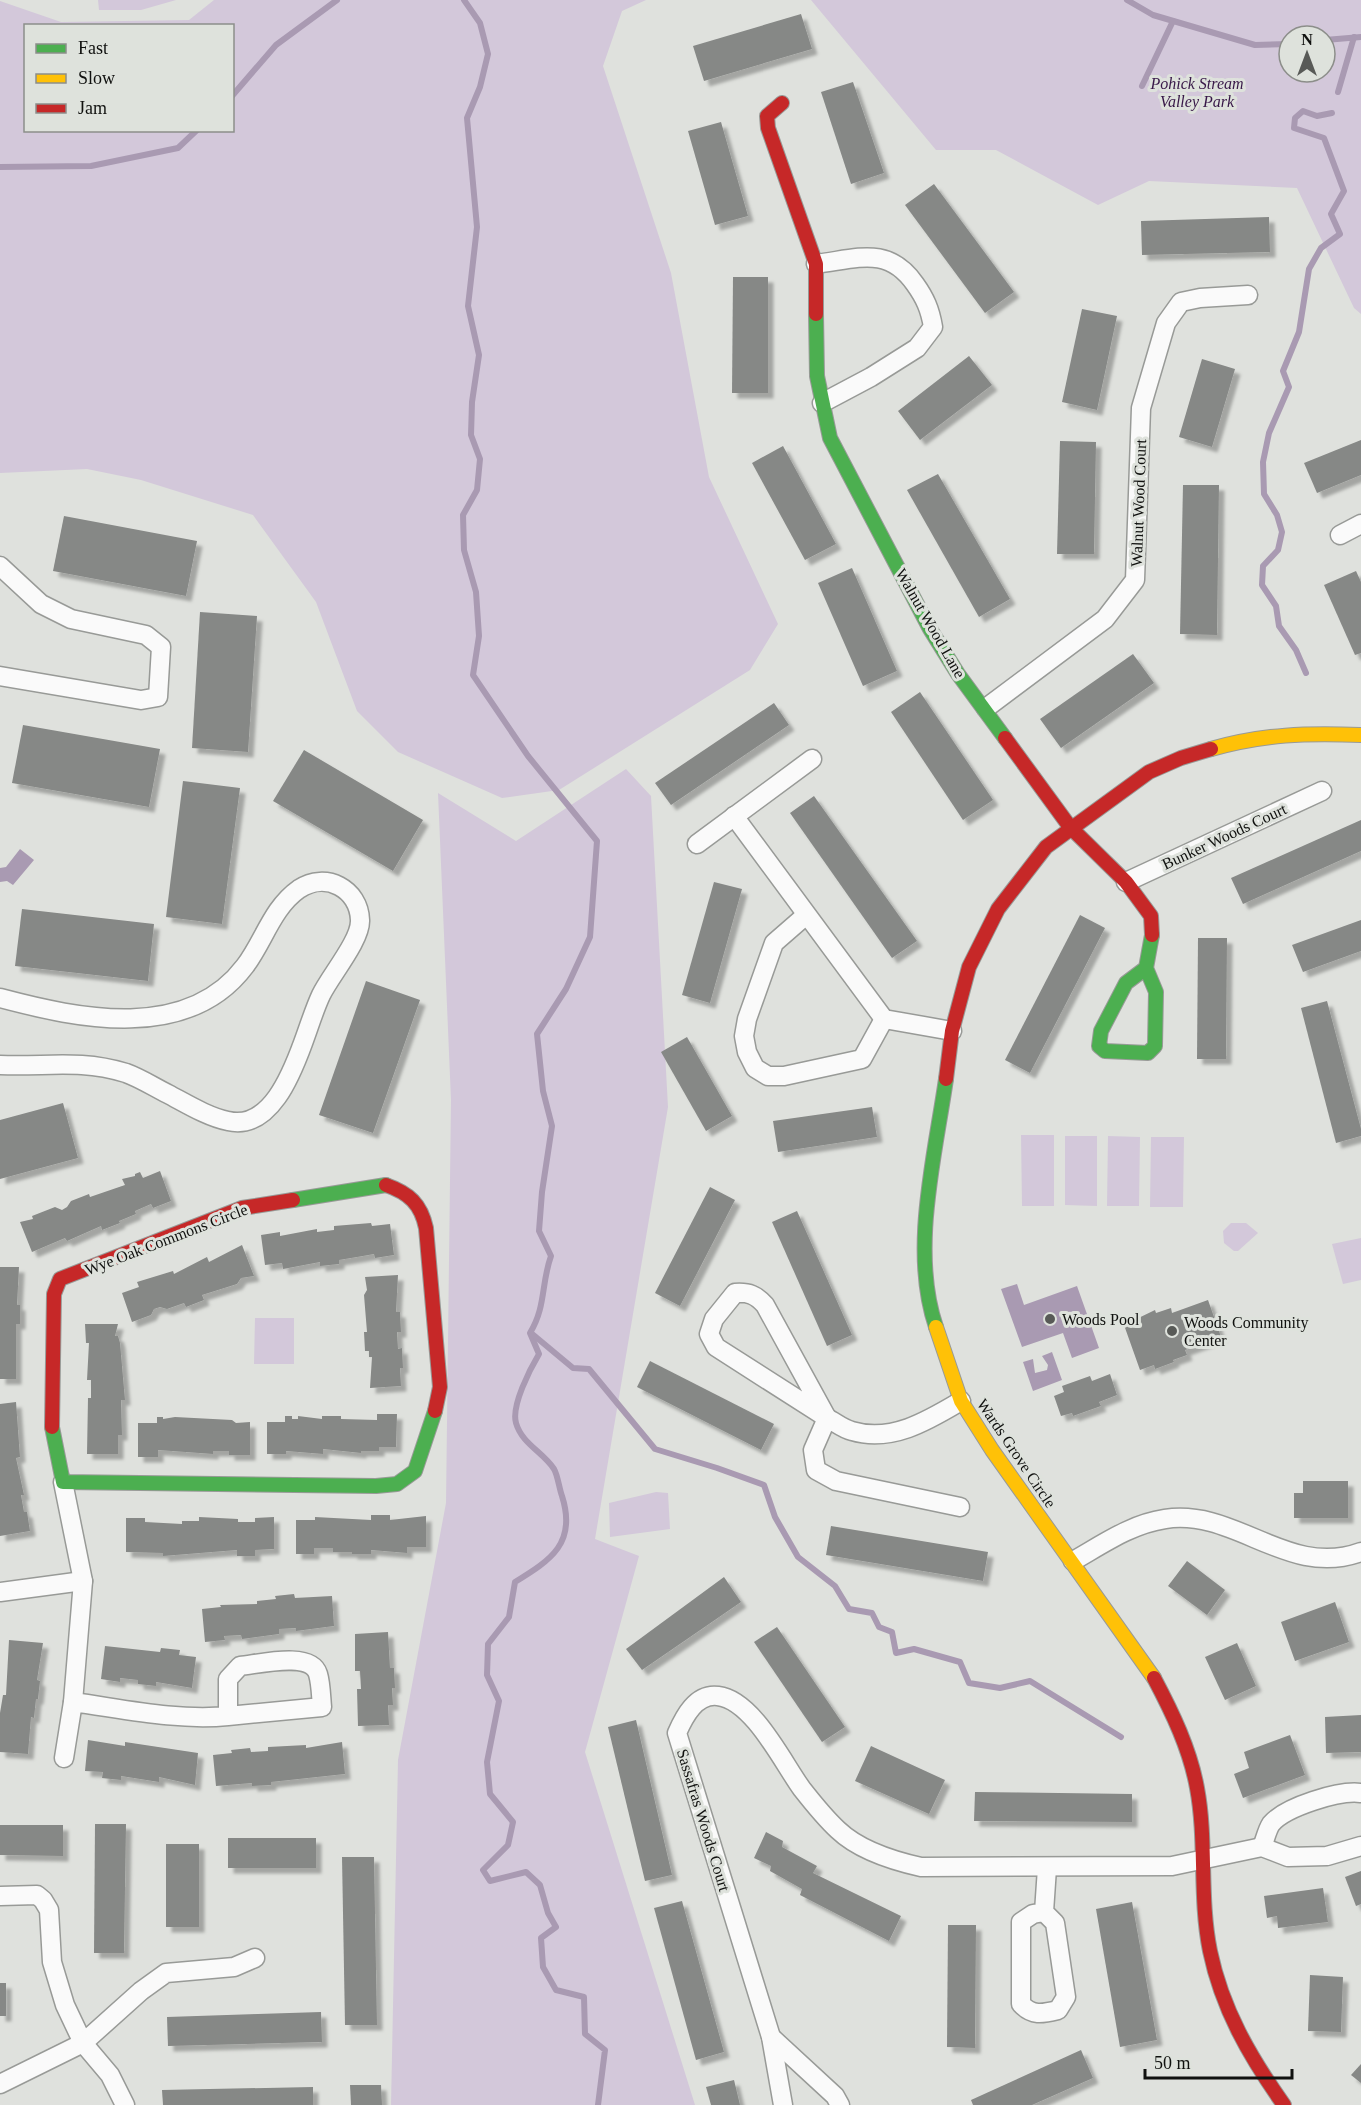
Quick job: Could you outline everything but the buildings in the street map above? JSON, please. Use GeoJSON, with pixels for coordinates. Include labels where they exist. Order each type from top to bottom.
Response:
{"type":"FeatureCollection","features":[{"type":"Feature","properties":{"kind":"street","name":"Walnut Wood Lane"},"geometry":{"type":"LineString","coordinates":[[782,103],[767,117],[768,128],[816,264],[818,376],[830,438],[930,629],[958,674],[986,708],[1070,827],[1126,882],[1150,916],[1152,938],[1146,968]]}},
{"type":"Feature","properties":{"kind":"street"},"geometry":{"type":"LineString","coordinates":[[816,264],[875,257],[898,263],[929,305],[933,327],[916,348],[872,377],[822,402]]}},
{"type":"Feature","properties":{"kind":"street","name":"Walnut Wood Court"},"geometry":{"type":"LineString","coordinates":[[986,708],[1105,619],[1135,580],[1141,408],[1166,323],[1181,302],[1200,298],[1248,295]]}},
{"type":"Feature","properties":{"kind":"street"},"geometry":{"type":"LineString","coordinates":[[1340,535],[1361,524]]}},
{"type":"Feature","properties":{"kind":"street"},"geometry":{"type":"LineString","coordinates":[[0,566],[42,604],[71,619],[146,635],[161,647],[158,697],[141,700],[0,676]]}},
{"type":"Feature","properties":{"kind":"street","name":"Wards Grove Circle"},"geometry":{"type":"LineString","coordinates":[[1284,2105],[1256,2066],[1233,2023],[1220,1987],[1210,1950],[1200,1859],[1200,1810],[1197,1788],[1188,1752],[1173,1714],[1148,1666],[992,1450],[961,1401],[932,1315],[925,1264],[929,1188],[952,1031],[969,967],[998,909],[1040,855],[1070,827],[1149,772],[1214,747],[1286,734],[1361,735]]}},
{"type":"Feature","properties":{"kind":"street"},"geometry":{"type":"LineString","coordinates":[[697,844],[812,759]]}},
{"type":"Feature","properties":{"kind":"street","name":"Bunker Woods Court"},"geometry":{"type":"LineString","coordinates":[[1126,882],[1322,791]]}},
{"type":"Feature","properties":{"kind":"street"},"geometry":{"type":"LineString","coordinates":[[734,816],[805,916],[884,1020],[952,1031]]}},
{"type":"Feature","properties":{"kind":"street"},"geometry":{"type":"LineString","coordinates":[[0,998],[83,1016],[146,1019],[164,1016],[206,1000],[225,989],[246,965],[277,911],[299,889],[312,884],[339,884],[350,892],[361,921],[357,933],[321,995],[292,1072],[276,1099],[261,1113],[246,1121],[230,1122],[214,1117],[130,1074],[95,1065],[58,1062],[0,1065]]}},
{"type":"Feature","properties":{"kind":"street"},"geometry":{"type":"LineString","coordinates":[[805,916],[774,943],[747,1018],[744,1036],[754,1068],[768,1076],[784,1076],[862,1059],[884,1020]]}},
{"type":"Feature","properties":{"kind":"street"},"geometry":{"type":"LineString","coordinates":[[1146,968],[1156,992],[1155,1046],[1148,1053],[1105,1051],[1099,1046],[1101,1031],[1126,983],[1146,968]]}},
{"type":"Feature","properties":{"kind":"street","name":"Wye Oak Commons Circle"},"geometry":{"type":"LineString","coordinates":[[63,1482],[376,1486],[397,1484],[415,1470],[434,1416],[440,1387],[425,1215],[415,1200],[403,1191],[386,1185],[242,1208],[60,1279],[54,1294],[52,1428],[83,1581],[73,1702],[64,1758]]}},
{"type":"Feature","properties":{"kind":"street"},"geometry":{"type":"LineString","coordinates":[[827,1418],[765,1305],[758,1297],[746,1293],[735,1293],[714,1318],[710,1334],[716,1347],[827,1418],[853,1431],[888,1434],[911,1428],[961,1401]]}},
{"type":"Feature","properties":{"kind":"street"},"geometry":{"type":"LineString","coordinates":[[827,1418],[813,1450],[816,1470],[836,1481],[960,1507]]}},
{"type":"Feature","properties":{"kind":"street"},"geometry":{"type":"LineString","coordinates":[[1073,1561],[1129,1529],[1167,1519],[1214,1523],[1240,1531],[1273,1548],[1315,1557],[1337,1557],[1361,1552]]}},
{"type":"Feature","properties":{"kind":"street"},"geometry":{"type":"LineString","coordinates":[[0,1592],[83,1581]]}},
{"type":"Feature","properties":{"kind":"street"},"geometry":{"type":"LineString","coordinates":[[73,1702],[178,1716],[228,1716],[322,1707],[319,1674],[315,1666],[305,1660],[240,1666],[228,1679],[228,1716]]}},
{"type":"Feature","properties":{"kind":"street","name":"Sassafras Woods Court"},"geometry":{"type":"LineString","coordinates":[[783,2105],[771,2037],[677,1733],[685,1715],[699,1700],[717,1695],[735,1702],[762,1729],[802,1789],[839,1832],[872,1851],[898,1862],[921,1867],[1047,1869],[1172,1866],[1262,1847]]}},
{"type":"Feature","properties":{"kind":"street"},"geometry":{"type":"LineString","coordinates":[[1361,1793],[1317,1800],[1294,1810],[1272,1824],[1262,1847],[1288,1857],[1326,1856],[1361,1846]]}},
{"type":"Feature","properties":{"kind":"street"},"geometry":{"type":"LineString","coordinates":[[1044,1912],[1033,1914],[1022,1922],[1021,2004],[1028,2012],[1042,2014],[1058,2010],[1066,1997],[1055,1923],[1044,1912],[1047,1869]]}},
{"type":"Feature","properties":{"kind":"street"},"geometry":{"type":"LineString","coordinates":[[0,1896],[37,1895],[49,1910],[52,1962],[65,2004],[83,2043],[111,2075],[125,2105]]}},
{"type":"Feature","properties":{"kind":"street"},"geometry":{"type":"LineString","coordinates":[[0,2084],[83,2043],[141,1990],[166,1973],[234,1967],[255,1958]]}},
{"type":"Feature","properties":{"kind":"street"},"geometry":{"type":"LineString","coordinates":[[771,2037],[835,2096],[840,2105]]}},
{"type":"Feature","properties":{"kind":"green space"},"geometry":{"type":"Polygon","coordinates":[[[98,0],[176,0],[141,10],[99,10],[98,0]]]}},
{"type":"Feature","properties":{"kind":"green space"},"geometry":{"type":"Polygon","coordinates":[[[214,0],[646,0],[622,11],[603,66],[671,273],[709,477],[778,624],[750,670],[559,790],[502,798],[398,752],[357,711],[316,602],[253,515],[141,480],[87,469],[0,473],[0,1],[61,22],[189,20],[214,0]]]}},
{"type":"Feature","properties":{"kind":"green space","name":"Pohick Stream Valley Park"},"geometry":{"type":"Polygon","coordinates":[[[811,0],[1361,0],[1361,314],[1354,308],[1297,188],[1149,181],[1098,205],[996,150],[936,150],[811,0]]]}},
{"type":"Feature","properties":{"kind":"green space"},"geometry":{"type":"Polygon","coordinates":[[[626,769],[651,796],[668,1107],[595,1539],[639,1556],[585,1752],[695,2105],[391,2105],[398,1760],[446,1503],[451,1100],[438,793],[516,841],[626,769]]]}},
{"type":"Feature","properties":{"kind":"green space"},"geometry":{"type":"Polygon","coordinates":[[[1021,1135],[1054,1135],[1054,1206],[1022,1206],[1021,1135]]]}},
{"type":"Feature","properties":{"kind":"green space"},"geometry":{"type":"Polygon","coordinates":[[[1065,1136],[1097,1136],[1097,1206],[1065,1205],[1065,1136]]]}},
{"type":"Feature","properties":{"kind":"green space"},"geometry":{"type":"Polygon","coordinates":[[[1108,1136],[1140,1137],[1139,1206],[1107,1206],[1108,1136]]]}},
{"type":"Feature","properties":{"kind":"green space"},"geometry":{"type":"Polygon","coordinates":[[[1151,1137],[1184,1137],[1183,1207],[1150,1207],[1151,1137]]]}},
{"type":"Feature","properties":{"kind":"green space"},"geometry":{"type":"Polygon","coordinates":[[[1231,1223],[1246,1223],[1258,1233],[1238,1251],[1234,1251],[1224,1243],[1223,1231],[1231,1223]]]}},
{"type":"Feature","properties":{"kind":"green space"},"geometry":{"type":"Polygon","coordinates":[[[1361,1238],[1361,1280],[1343,1284],[1332,1244],[1361,1238]]]}},
{"type":"Feature","properties":{"kind":"green space"},"geometry":{"type":"Polygon","coordinates":[[[255,1318],[294,1318],[294,1364],[254,1364],[255,1318]]]}},
{"type":"Feature","properties":{"kind":"green space"},"geometry":{"type":"Polygon","coordinates":[[[656,1492],[668,1493],[670,1529],[610,1537],[609,1503],[656,1492]]]}},
{"type":"Feature","properties":{"kind":"shaded area"},"geometry":{"type":"Polygon","coordinates":[[[20,849],[34,860],[13,885],[7,881],[0,882],[0,868],[6,867],[20,849]]]}},
{"type":"Feature","properties":{"kind":"shaded area","name":"Woods Pool"},"geometry":{"type":"Polygon","coordinates":[[[1017,1284],[1024,1305],[1077,1286],[1099,1348],[1072,1358],[1063,1333],[1022,1347],[1001,1289],[1017,1284]]]}},
{"type":"Feature","properties":{"kind":"shaded area"},"geometry":{"type":"Polygon","coordinates":[[[1052,1352],[1062,1380],[1033,1391],[1023,1362],[1033,1359],[1035,1373],[1047,1370],[1048,1365],[1042,1356],[1052,1352]]]}},
{"type":"Feature","properties":{"kind":"waterway"},"geometry":{"type":"LineString","coordinates":[[234,94],[276,45],[337,0]]}},
{"type":"Feature","properties":{"kind":"waterway"},"geometry":{"type":"LineString","coordinates":[[464,0],[480,23],[488,54],[480,87],[467,118],[477,227],[468,306],[479,355],[472,402],[471,435],[480,459],[477,490],[463,515],[464,550],[476,592],[479,636],[473,675],[528,756],[597,841],[590,937],[566,989],[537,1034],[543,1091],[552,1126],[542,1192],[539,1231],[551,1256],[539,1314],[530,1333],[539,1354],[522,1388],[515,1416],[523,1437],[555,1472],[566,1512],[566,1526],[563,1538],[550,1558],[515,1582],[509,1617],[488,1644],[487,1675],[499,1701],[487,1762],[490,1794],[513,1822],[508,1845],[483,1870],[490,1881],[526,1872],[540,1885],[548,1913],[556,1927],[541,1938],[543,1967],[556,1990],[584,1997],[585,2034],[605,2050],[598,2105]]}},
{"type":"Feature","properties":{"kind":"waterway"},"geometry":{"type":"LineString","coordinates":[[1127,0],[1153,15],[1255,45],[1277,44]]}},
{"type":"Feature","properties":{"kind":"waterway"},"geometry":{"type":"LineString","coordinates":[[1142,86],[1173,21]]}},
{"type":"Feature","properties":{"kind":"waterway"},"geometry":{"type":"LineString","coordinates":[[1338,92],[1354,37]]}},
{"type":"Feature","properties":{"kind":"waterway"},"geometry":{"type":"LineString","coordinates":[[1337,39],[1361,37]]}},
{"type":"Feature","properties":{"kind":"waterway"},"geometry":{"type":"LineString","coordinates":[[1306,673],[1296,650],[1279,626],[1276,606],[1262,585],[1263,566],[1278,550],[1282,532],[1277,515],[1264,494],[1263,462],[1269,433],[1289,387],[1283,371],[1299,332],[1309,269],[1321,248],[1340,234],[1331,214],[1344,191],[1324,138],[1294,128],[1295,118],[1303,111],[1317,116],[1332,113]]}},
{"type":"Feature","properties":{"kind":"waterway"},"geometry":{"type":"LineString","coordinates":[[0,167],[91,166],[178,148],[195,132]]}},
{"type":"Feature","properties":{"kind":"waterway"},"geometry":{"type":"LineString","coordinates":[[531,1333],[573,1368],[589,1369],[655,1449],[764,1485],[775,1517],[798,1557],[835,1586],[849,1609],[872,1613],[879,1627],[892,1632],[896,1653],[914,1649],[960,1662],[969,1683],[1000,1688],[1030,1681],[1121,1737]]}},
{"type":"Feature","properties":{"kind":"traffic: fast"},"geometry":{"type":"LineString","coordinates":[[816,314],[817,376],[830,438],[930,629],[958,674],[1005,738]]}},
{"type":"Feature","properties":{"kind":"traffic: fast"},"geometry":{"type":"LineString","coordinates":[[1146,968],[1126,983],[1101,1031],[1099,1046],[1105,1051],[1148,1053],[1155,1046],[1156,992],[1146,968],[1152,935]]}},
{"type":"Feature","properties":{"kind":"traffic: fast"},"geometry":{"type":"LineString","coordinates":[[936,1327],[925,1267],[925,1235],[931,1171],[946,1079]]}},
{"type":"Feature","properties":{"kind":"traffic: fast"},"geometry":{"type":"LineString","coordinates":[[293,1200],[386,1185]]}},
{"type":"Feature","properties":{"kind":"traffic: fast"},"geometry":{"type":"LineString","coordinates":[[52,1427],[63,1482],[376,1486],[397,1484],[415,1471],[435,1411]]}},
{"type":"Feature","properties":{"kind":"traffic: slow"},"geometry":{"type":"LineString","coordinates":[[1211,749],[1249,740],[1285,736],[1361,735]]}},
{"type":"Feature","properties":{"kind":"traffic: slow"},"geometry":{"type":"LineString","coordinates":[[936,1327],[961,1401],[992,1450],[1154,1678]]}},
{"type":"Feature","properties":{"kind":"traffic: jam"},"geometry":{"type":"LineString","coordinates":[[782,103],[767,116],[768,128],[816,264],[816,314]]}},
{"type":"Feature","properties":{"kind":"traffic: jam"},"geometry":{"type":"LineString","coordinates":[[1005,738],[1070,827],[1126,882],[1151,916],[1152,935]]}},
{"type":"Feature","properties":{"kind":"traffic: jam"},"geometry":{"type":"LineString","coordinates":[[946,1079],[952,1031],[969,967],[998,909],[1046,847],[1149,772],[1181,758],[1211,749]]}},
{"type":"Feature","properties":{"kind":"traffic: jam"},"geometry":{"type":"LineString","coordinates":[[386,1185],[413,1200],[421,1212],[426,1228],[440,1387],[435,1411]]}},
{"type":"Feature","properties":{"kind":"traffic: jam"},"geometry":{"type":"LineString","coordinates":[[52,1427],[54,1294],[60,1279],[242,1208],[293,1200]]}},
{"type":"Feature","properties":{"kind":"traffic: jam"},"geometry":{"type":"LineString","coordinates":[[1154,1678],[1174,1717],[1194,1773],[1202,1828],[1207,1931],[1215,1972],[1239,2032],[1284,2105]]}},
{"type":"Feature","properties":{"kind":"place","name":"Woods Pool"},"geometry":{"type":"Point","coordinates":[1050,1319]}},
{"type":"Feature","properties":{"kind":"place","name":"Woods Community Center"},"geometry":{"type":"Point","coordinates":[1172,1331]}}]}
